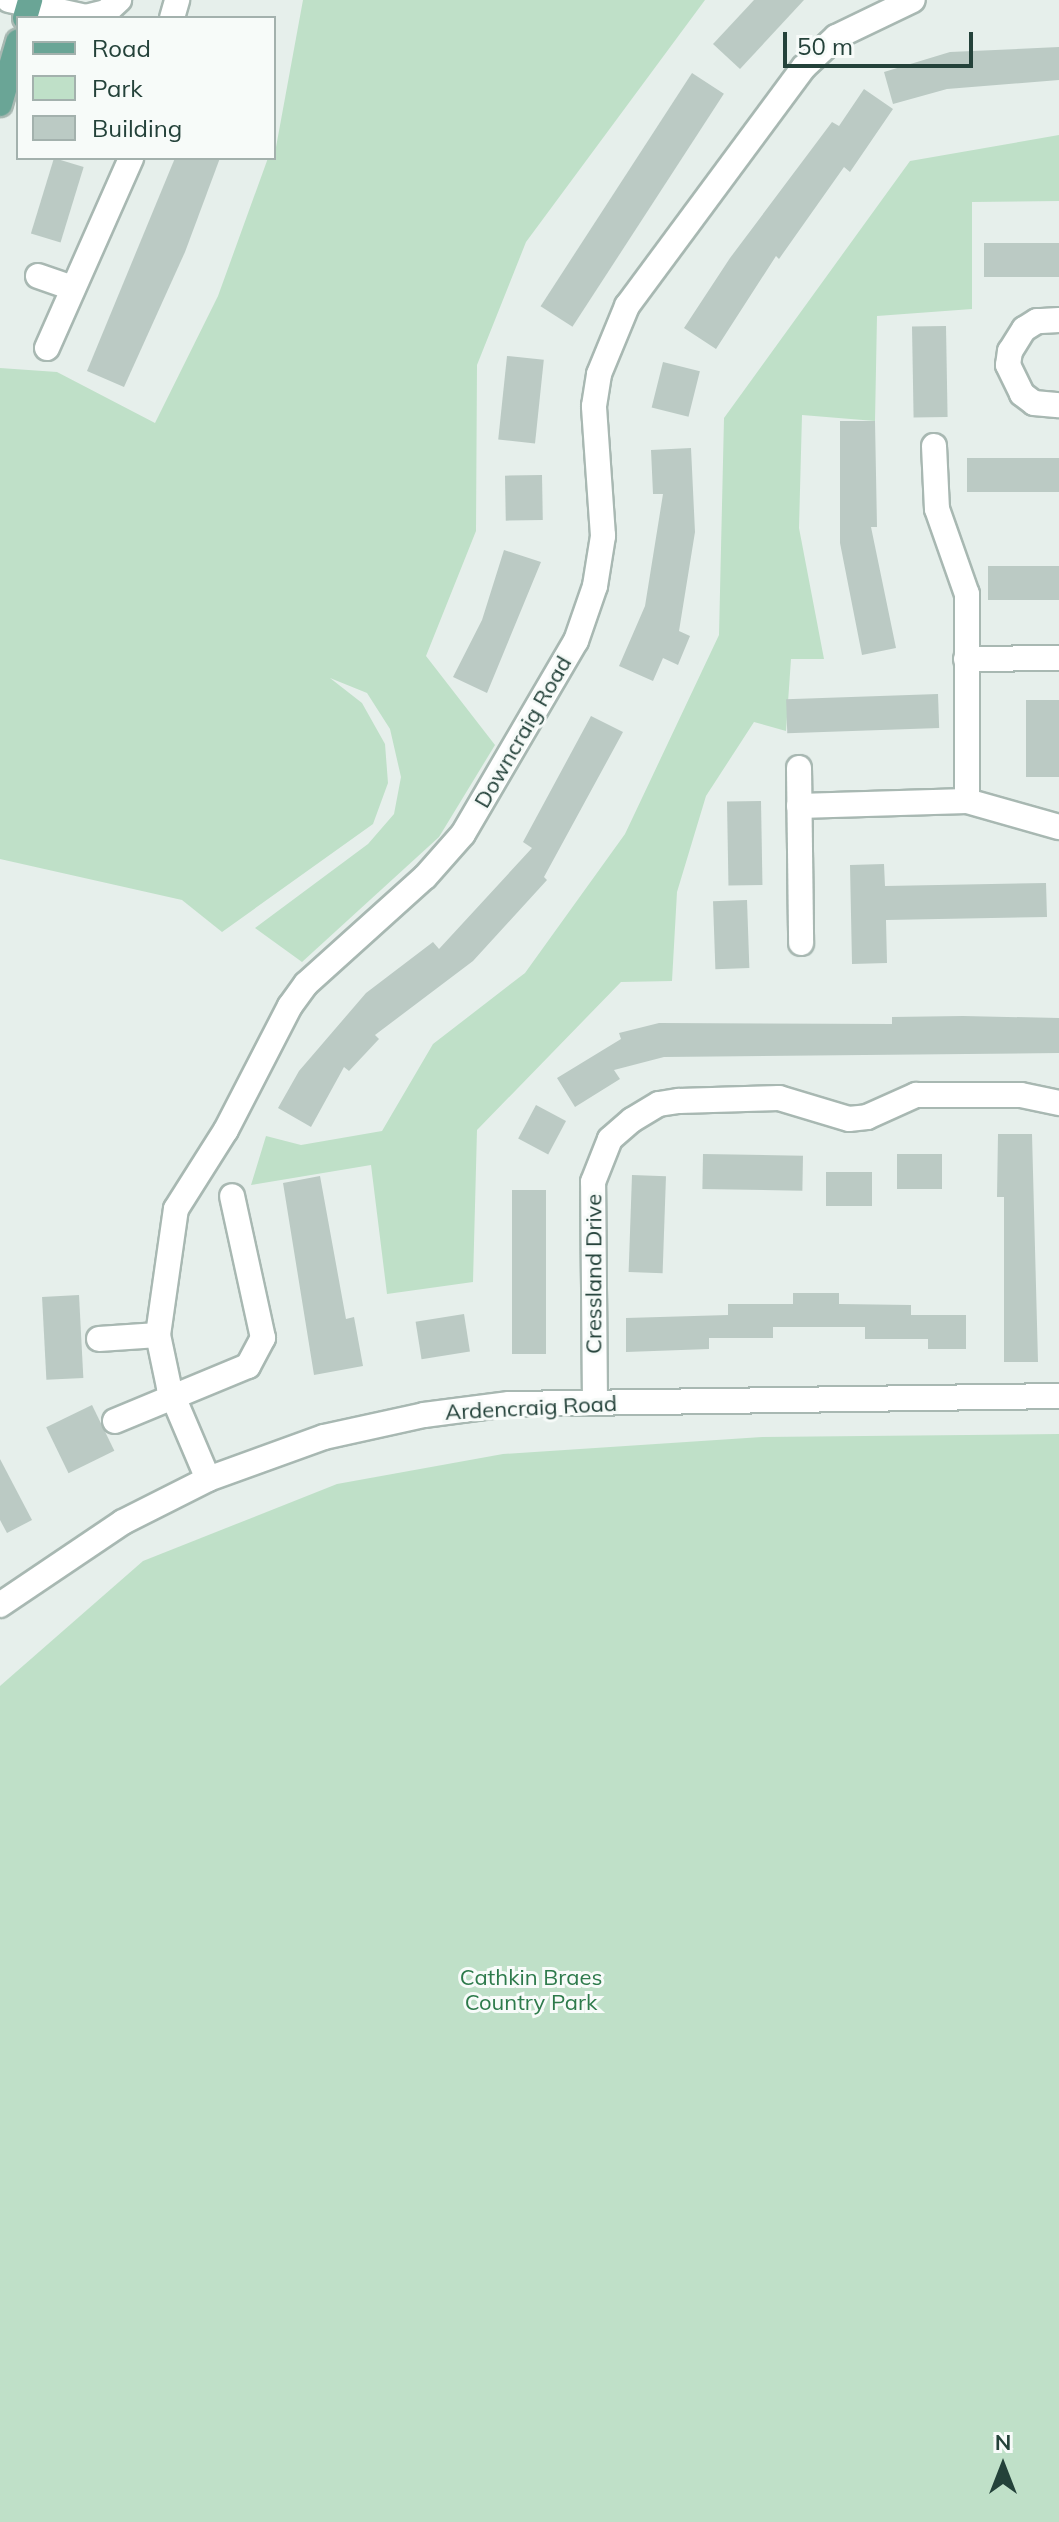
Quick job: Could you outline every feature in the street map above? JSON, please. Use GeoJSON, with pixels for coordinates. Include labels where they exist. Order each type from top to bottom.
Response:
{"type":"FeatureCollection","features":[{"type":"Feature","properties":{"kind":"main road"},"geometry":{"type":"LineString","coordinates":[[0,104],[16,49]]}},
{"type":"Feature","properties":{"kind":"street"},"geometry":{"type":"LineString","coordinates":[[90,16],[106,12],[119,0]]}},
{"type":"Feature","properties":{"kind":"street","name":"Downcraig Road"},"geometry":{"type":"LineString","coordinates":[[208,1479],[171,1393],[158,1335],[176,1209],[226,1130],[290,1006],[306,984],[425,877],[463,834],[576,641],[595,586],[603,536],[593,445],[596,395],[610,343],[627,306],[804,67],[836,37],[913,0]]}},
{"type":"Feature","properties":{"kind":"street"},"geometry":{"type":"LineString","coordinates":[[23,6],[80,16]]}},
{"type":"Feature","properties":{"kind":"street"},"geometry":{"type":"LineString","coordinates":[[47,348],[130,160]]}},
{"type":"Feature","properties":{"kind":"street"},"geometry":{"type":"LineString","coordinates":[[38,276],[73,288]]}},
{"type":"Feature","properties":{"kind":"street"},"geometry":{"type":"LineString","coordinates":[[1059,320],[1037,321],[1024,329],[1010,351],[1008,365],[1022,394],[1034,403],[1059,405]]}},
{"type":"Feature","properties":{"kind":"street"},"geometry":{"type":"LineString","coordinates":[[934,446],[937,509],[965,578],[967,801]]}},
{"type":"Feature","properties":{"kind":"street"},"geometry":{"type":"LineString","coordinates":[[966,659],[1059,658]]}},
{"type":"Feature","properties":{"kind":"street"},"geometry":{"type":"LineString","coordinates":[[799,768],[801,943]]}},
{"type":"Feature","properties":{"kind":"street"},"geometry":{"type":"LineString","coordinates":[[799,806],[967,801],[1059,827]]}},
{"type":"Feature","properties":{"kind":"street","name":"Cressland Drive"},"geometry":{"type":"LineString","coordinates":[[595,1402],[593,1182],[610,1139],[632,1120],[659,1104],[679,1101],[779,1098],[849,1119],[867,1117],[916,1095],[1021,1095],[1059,1103]]}},
{"type":"Feature","properties":{"kind":"street"},"geometry":{"type":"LineString","coordinates":[[115,1421],[171,1393],[248,1366],[263,1338],[232,1196]]}},
{"type":"Feature","properties":{"kind":"street"},"geometry":{"type":"LineString","coordinates":[[99,1339],[158,1335]]}},
{"type":"Feature","properties":{"kind":"street","name":"Ardencraig Road"},"geometry":{"type":"LineString","coordinates":[[0,1605],[123,1522],[208,1479],[324,1437],[424,1415],[509,1404],[1059,1396]]}},
{"type":"Feature","properties":{"kind":"green space"},"geometry":{"type":"Polygon","coordinates":[[[303,0],[705,0],[526,242],[477,365],[476,531],[426,656],[495,745],[439,837],[302,962],[255,928],[368,844],[394,814],[401,777],[390,729],[367,693],[330,678],[362,703],[385,744],[388,783],[373,824],[222,932],[182,900],[0,859],[0,368],[57,372],[155,423],[218,296],[267,160],[276,160],[303,0]]]}},
{"type":"Feature","properties":{"kind":"green space"},"geometry":{"type":"Polygon","coordinates":[[[1059,135],[1059,201],[972,202],[972,309],[877,316],[875,421],[802,415],[799,528],[824,659],[791,659],[786,731],[754,722],[706,796],[677,892],[672,981],[621,982],[477,1130],[473,1282],[387,1294],[371,1165],[251,1185],[266,1136],[301,1145],[382,1131],[433,1044],[525,973],[625,834],[719,635],[724,418],[910,161],[1059,135]]]}},
{"type":"Feature","properties":{"kind":"green space","name":"Cathkin Braes Country Park"},"geometry":{"type":"Polygon","coordinates":[[[1059,1434],[1059,2522],[0,2522],[0,1686],[143,1561],[337,1484],[503,1454],[762,1437],[1059,1434]]]}},
{"type":"Feature","properties":{"kind":"building"},"geometry":{"type":"Polygon","coordinates":[[[754,0],[804,0],[740,69],[713,44],[754,0]]]}},
{"type":"Feature","properties":{"kind":"building"},"geometry":{"type":"Polygon","coordinates":[[[1059,47],[1059,80],[947,89],[893,104],[884,72],[950,52],[1059,47]]]}},
{"type":"Feature","properties":{"kind":"building"},"geometry":{"type":"Polygon","coordinates":[[[692,73],[724,94],[572,327],[541,306],[692,73]]]}},
{"type":"Feature","properties":{"kind":"building"},"geometry":{"type":"Polygon","coordinates":[[[864,89],[893,109],[850,172],[844,167],[779,259],[776,256],[716,349],[684,328],[730,258],[832,122],[839,126],[864,89]]]}},
{"type":"Feature","properties":{"kind":"building"},"geometry":{"type":"Polygon","coordinates":[[[53,160],[84,167],[61,243],[31,234],[53,160]]]}},
{"type":"Feature","properties":{"kind":"building"},"geometry":{"type":"Polygon","coordinates":[[[174,160],[219,160],[185,252],[124,387],[87,371],[174,160]]]}},
{"type":"Feature","properties":{"kind":"building"},"geometry":{"type":"Polygon","coordinates":[[[984,243],[1059,243],[1059,277],[984,277],[984,243]]]}},
{"type":"Feature","properties":{"kind":"building"},"geometry":{"type":"Polygon","coordinates":[[[946,326],[948,417],[914,418],[912,327],[946,326]]]}},
{"type":"Feature","properties":{"kind":"building"},"geometry":{"type":"Polygon","coordinates":[[[507,356],[544,360],[535,443],[498,440],[507,356]]]}},
{"type":"Feature","properties":{"kind":"building"},"geometry":{"type":"Polygon","coordinates":[[[663,362],[700,371],[689,417],[652,408],[663,362]]]}},
{"type":"Feature","properties":{"kind":"building"},"geometry":{"type":"Polygon","coordinates":[[[840,421],[875,421],[877,527],[871,527],[896,648],[862,655],[840,543],[840,421]]]}},
{"type":"Feature","properties":{"kind":"building"},"geometry":{"type":"Polygon","coordinates":[[[691,448],[695,532],[679,631],[690,636],[678,665],[663,658],[653,681],[619,666],[645,606],[663,494],[653,494],[651,450],[691,448]]]}},
{"type":"Feature","properties":{"kind":"building"},"geometry":{"type":"Polygon","coordinates":[[[967,458],[1059,458],[1059,492],[967,492],[967,458]]]}},
{"type":"Feature","properties":{"kind":"building"},"geometry":{"type":"Polygon","coordinates":[[[542,475],[543,520],[506,521],[505,476],[542,475]]]}},
{"type":"Feature","properties":{"kind":"building"},"geometry":{"type":"Polygon","coordinates":[[[504,550],[541,562],[487,693],[453,677],[482,620],[504,550]]]}},
{"type":"Feature","properties":{"kind":"building"},"geometry":{"type":"Polygon","coordinates":[[[988,566],[1059,566],[1059,600],[988,600],[988,566]]]}},
{"type":"Feature","properties":{"kind":"building"},"geometry":{"type":"Polygon","coordinates":[[[938,694],[939,728],[787,733],[786,699],[938,694]]]}},
{"type":"Feature","properties":{"kind":"building"},"geometry":{"type":"Polygon","coordinates":[[[1026,700],[1059,700],[1059,777],[1026,777],[1026,700]]]}},
{"type":"Feature","properties":{"kind":"building"},"geometry":{"type":"Polygon","coordinates":[[[591,716],[623,732],[544,877],[547,880],[473,961],[375,1035],[379,1039],[349,1071],[344,1067],[311,1127],[278,1108],[299,1071],[366,993],[433,942],[439,949],[532,848],[523,842],[591,716]]]}},
{"type":"Feature","properties":{"kind":"building"},"geometry":{"type":"Polygon","coordinates":[[[761,801],[762,885],[728,886],[727,802],[761,801]]]}},
{"type":"Feature","properties":{"kind":"building"},"geometry":{"type":"Polygon","coordinates":[[[884,864],[885,886],[1046,883],[1047,917],[886,920],[887,963],[852,964],[850,865],[884,864]]]}},
{"type":"Feature","properties":{"kind":"building"},"geometry":{"type":"Polygon","coordinates":[[[747,900],[749,968],[715,969],[713,901],[747,900]]]}},
{"type":"Feature","properties":{"kind":"building"},"geometry":{"type":"Polygon","coordinates":[[[892,1017],[1059,1018],[1059,1053],[664,1057],[614,1070],[620,1079],[575,1107],[557,1078],[621,1039],[619,1033],[659,1023],[892,1024],[892,1017]]]}},
{"type":"Feature","properties":{"kind":"building"},"geometry":{"type":"Polygon","coordinates":[[[536,1105],[566,1121],[548,1155],[518,1139],[536,1105]]]}},
{"type":"Feature","properties":{"kind":"building"},"geometry":{"type":"Polygon","coordinates":[[[998,1134],[1032,1134],[1038,1362],[1004,1362],[1004,1197],[997,1197],[998,1134]]]}},
{"type":"Feature","properties":{"kind":"building"},"geometry":{"type":"Polygon","coordinates":[[[703,1154],[803,1156],[802,1191],[702,1189],[703,1154]]]}},
{"type":"Feature","properties":{"kind":"building"},"geometry":{"type":"Polygon","coordinates":[[[897,1154],[942,1154],[942,1189],[897,1189],[897,1154]]]}},
{"type":"Feature","properties":{"kind":"building"},"geometry":{"type":"Polygon","coordinates":[[[826,1172],[872,1172],[872,1206],[826,1206],[826,1172]]]}},
{"type":"Feature","properties":{"kind":"building"},"geometry":{"type":"Polygon","coordinates":[[[632,1175],[666,1176],[663,1273],[629,1272],[632,1175]]]}},
{"type":"Feature","properties":{"kind":"building"},"geometry":{"type":"Polygon","coordinates":[[[320,1176],[346,1319],[354,1317],[363,1366],[314,1375],[283,1183],[320,1176]]]}},
{"type":"Feature","properties":{"kind":"building"},"geometry":{"type":"Polygon","coordinates":[[[512,1190],[546,1190],[546,1354],[512,1354],[512,1190]]]}},
{"type":"Feature","properties":{"kind":"building"},"geometry":{"type":"Polygon","coordinates":[[[793,1293],[839,1293],[839,1304],[911,1305],[911,1315],[966,1315],[966,1349],[928,1349],[928,1339],[865,1339],[865,1327],[773,1327],[773,1338],[709,1338],[709,1349],[626,1352],[626,1318],[728,1315],[728,1304],[793,1304],[793,1293]]]}},
{"type":"Feature","properties":{"kind":"building"},"geometry":{"type":"Polygon","coordinates":[[[79,1295],[83,1378],[46,1380],[42,1297],[79,1295]]]}},
{"type":"Feature","properties":{"kind":"building"},"geometry":{"type":"Polygon","coordinates":[[[464,1314],[470,1352],[422,1359],[416,1322],[464,1314]]]}},
{"type":"Feature","properties":{"kind":"building"},"geometry":{"type":"Polygon","coordinates":[[[92,1405],[114,1451],[69,1473],[46,1427],[92,1405]]]}},
{"type":"Feature","properties":{"kind":"building"},"geometry":{"type":"Polygon","coordinates":[[[0,1459],[32,1520],[7,1533],[0,1520],[0,1459]]]}}]}
